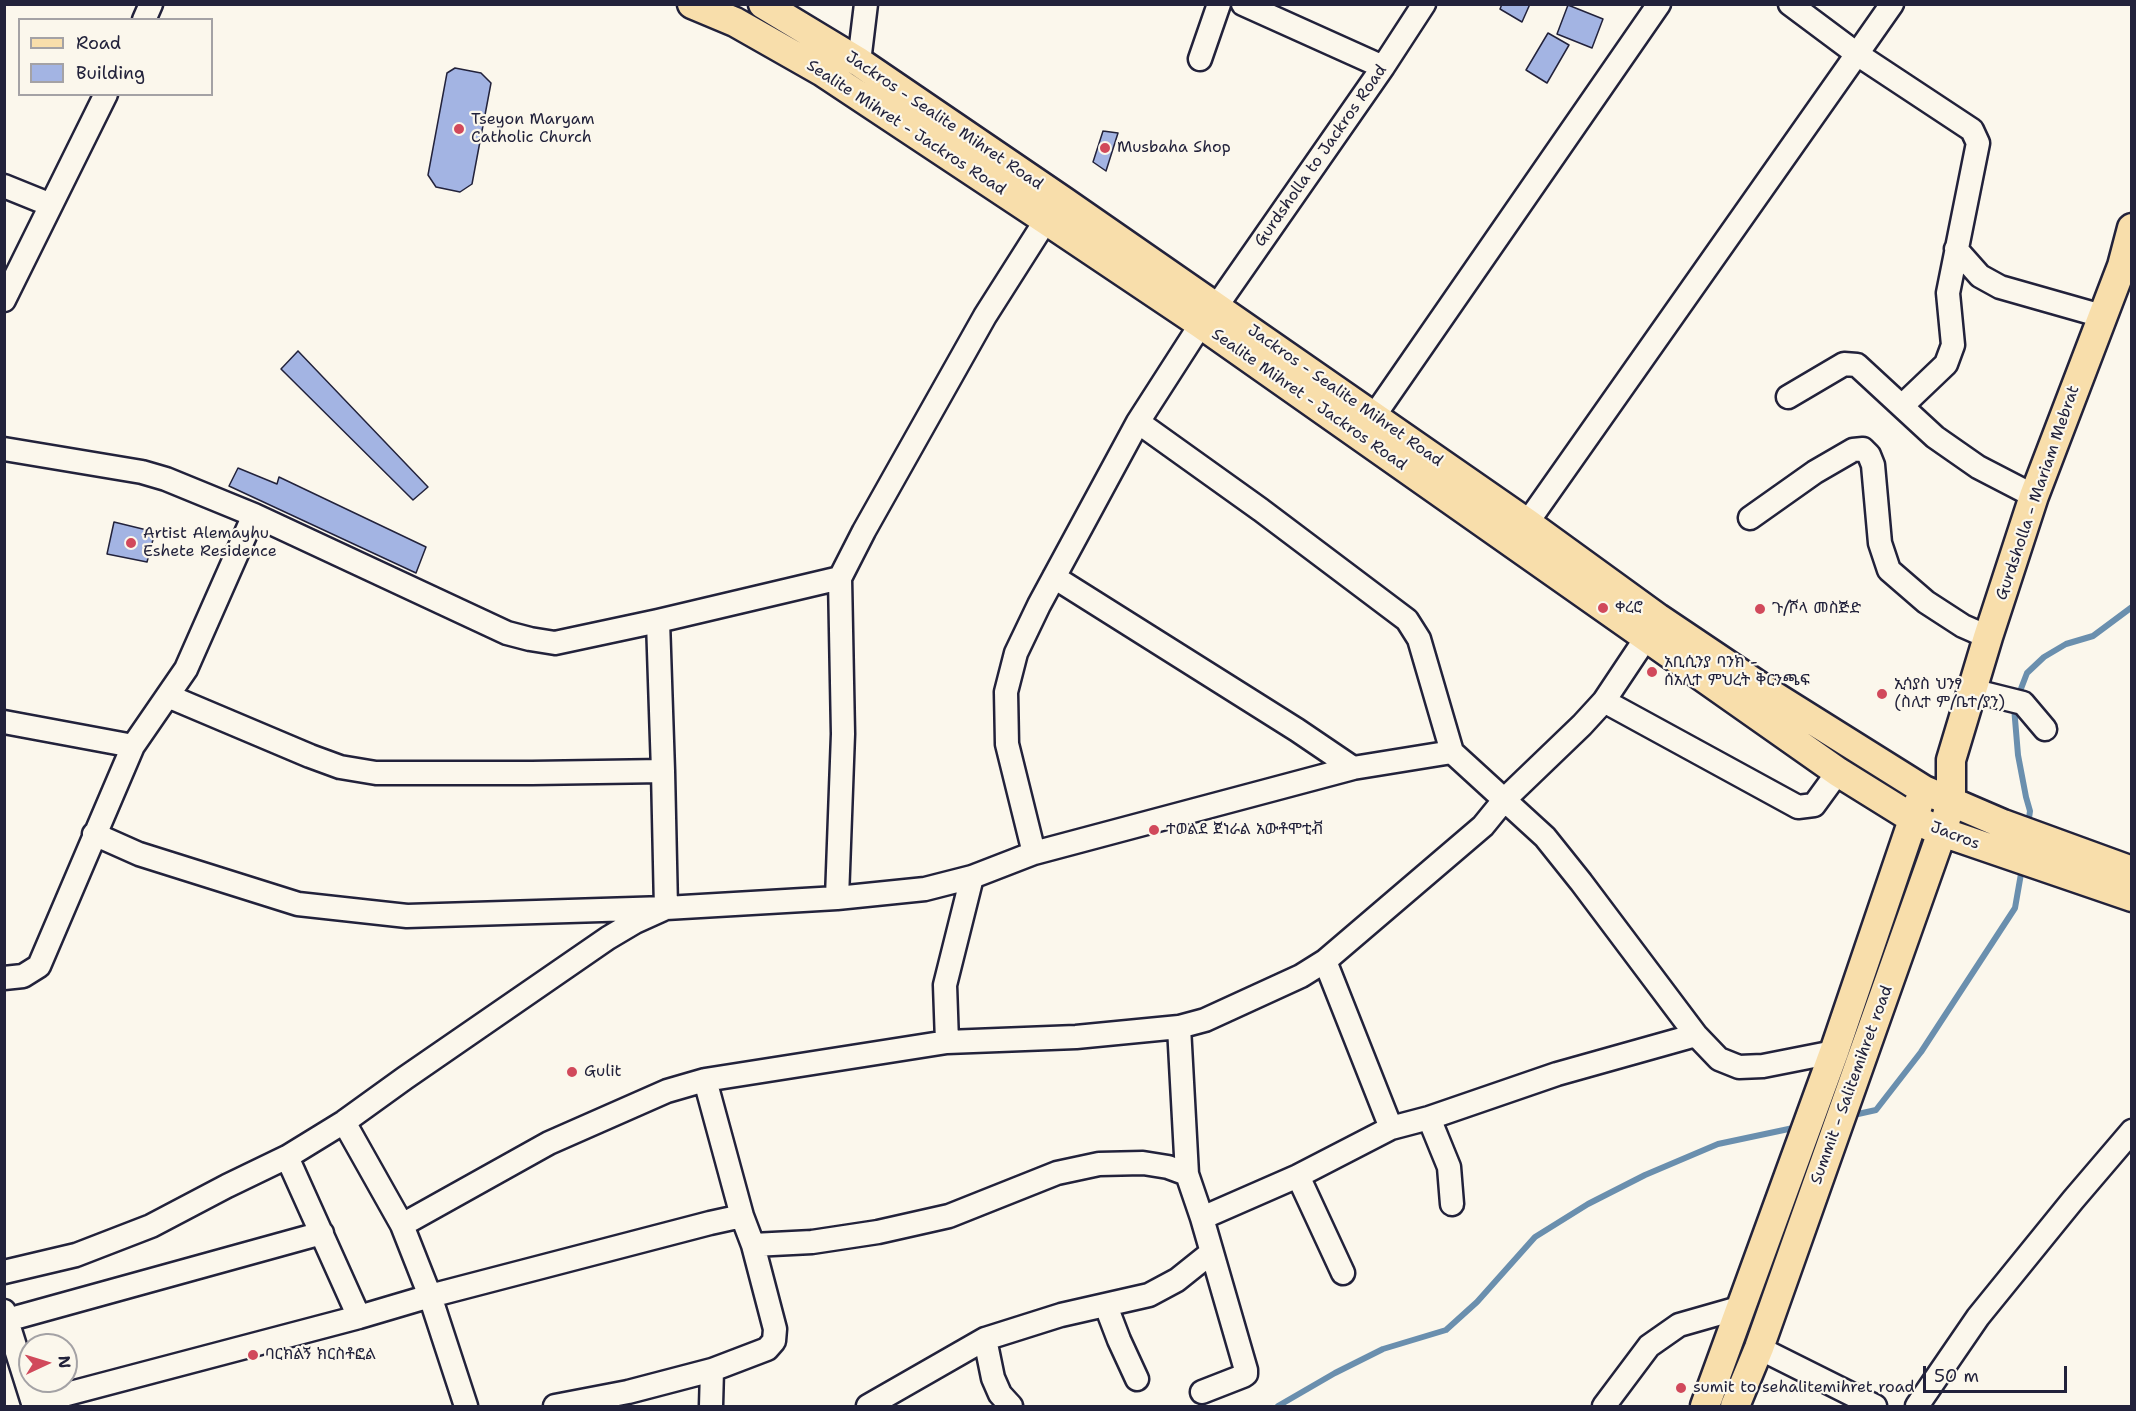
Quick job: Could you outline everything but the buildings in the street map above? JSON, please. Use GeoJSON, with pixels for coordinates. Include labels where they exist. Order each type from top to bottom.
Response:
{"type":"FeatureCollection","features":[{"type":"Feature","properties":{"kind":"main road","name":"Sealite Mihret - Jackros Road"},"geometry":{"type":"LineString","coordinates":[[692,4],[735,22],[824,72],[1046,220],[1208,316],[1646,638],[1838,772],[1912,818]]}},
{"type":"Feature","properties":{"kind":"main road","name":"Jackros - Sealite Mihret Road"},"geometry":{"type":"LineString","coordinates":[[764,4],[859,62],[1063,201],[1208,316],[1374,416],[1658,618],[1774,696],[1924,790]]}},
{"type":"Feature","properties":{"kind":"main road","name":"Gurdsholla - Mariam Mebrat"},"geometry":{"type":"LineString","coordinates":[[1951,760],[1985,693],[1988,637],[2034,496],[2121,266],[2132,228]]}},
{"type":"Feature","properties":{"kind":"main road"},"geometry":{"type":"LineString","coordinates":[[1706,1407],[1834,1052],[1912,818],[1924,790],[1951,760]]}},
{"type":"Feature","properties":{"kind":"main road","name":"Summit - Salitemihret road"},"geometry":{"type":"LineString","coordinates":[[1735,1407],[1759,1348],[1942,832],[1951,802],[1951,760]]}},
{"type":"Feature","properties":{"kind":"main road","name":"Jacros"},"geometry":{"type":"LineString","coordinates":[[1924,790],[1951,802]]}},
{"type":"Feature","properties":{"kind":"main road"},"geometry":{"type":"LineString","coordinates":[[1951,802],[2001,838],[2052,857],[2132,897]]}},
{"type":"Feature","properties":{"kind":"main road","name":"Jacros"},"geometry":{"type":"LineString","coordinates":[[1912,818],[1942,832],[2001,838]]}},
{"type":"Feature","properties":{"kind":"main road"},"geometry":{"type":"LineString","coordinates":[[2052,857],[2132,871]]}},
{"type":"Feature","properties":{"kind":"street"},"geometry":{"type":"LineString","coordinates":[[145,18],[151,4]]}},
{"type":"Feature","properties":{"kind":"street"},"geometry":{"type":"LineString","coordinates":[[859,62],[866,4]]}},
{"type":"Feature","properties":{"kind":"street"},"geometry":{"type":"LineString","coordinates":[[1200,59],[1219,4]]}},
{"type":"Feature","properties":{"kind":"street"},"geometry":{"type":"LineString","coordinates":[[1243,4],[1383,66]]}},
{"type":"Feature","properties":{"kind":"street","name":"Gurdsholla to Jackros Road"},"geometry":{"type":"LineString","coordinates":[[1034,854],[1007,744],[1006,692],[1016,653],[1054,577],[1138,422],[1208,316],[1424,4]]}},
{"type":"Feature","properties":{"kind":"street"},"geometry":{"type":"LineString","coordinates":[[1374,416],[1659,4]]}},
{"type":"Feature","properties":{"kind":"street"},"geometry":{"type":"LineString","coordinates":[[1790,4],[1857,54],[1972,130],[1978,143],[1948,293],[1953,345],[1950,356],[1946,364],[1902,406]]}},
{"type":"Feature","properties":{"kind":"street"},"geometry":{"type":"LineString","coordinates":[[1527,523],[1892,4]]}},
{"type":"Feature","properties":{"kind":"street"},"geometry":{"type":"LineString","coordinates":[[4,300],[105,96]]}},
{"type":"Feature","properties":{"kind":"street"},"geometry":{"type":"LineString","coordinates":[[4,186],[51,205]]}},
{"type":"Feature","properties":{"kind":"street"},"geometry":{"type":"LineString","coordinates":[[837,898],[843,734],[840,578],[985,316],[1046,220]]}},
{"type":"Feature","properties":{"kind":"street"},"geometry":{"type":"LineString","coordinates":[[1956,249],[1980,276],[2000,287],[2102,316]]}},
{"type":"Feature","properties":{"kind":"street"},"geometry":{"type":"LineString","coordinates":[[1788,397],[1844,364],[1857,365],[1935,436],[1978,467],[2034,496]]}},
{"type":"Feature","properties":{"kind":"street"},"geometry":{"type":"LineString","coordinates":[[1138,422],[1261,510],[1407,620],[1419,639],[1452,752],[1545,837],[1696,1035],[1719,1059],[1739,1067],[1763,1066],[1834,1052]]}},
{"type":"Feature","properties":{"kind":"street"},"geometry":{"type":"LineString","coordinates":[[4,449],[142,472],[166,479],[254,515],[507,633],[555,643],[840,578]]}},
{"type":"Feature","properties":{"kind":"street"},"geometry":{"type":"LineString","coordinates":[[1750,518],[1815,472],[1852,450],[1863,449],[1869,455],[1873,465],[1880,543],[1889,570],[1926,602],[1963,626],[1988,637]]}},
{"type":"Feature","properties":{"kind":"street"},"geometry":{"type":"LineString","coordinates":[[4,978],[23,976],[39,966],[133,746],[186,669],[254,515]]}},
{"type":"Feature","properties":{"kind":"street"},"geometry":{"type":"LineString","coordinates":[[1054,577],[1297,730],[1353,768]]}},
{"type":"Feature","properties":{"kind":"street"},"geometry":{"type":"LineString","coordinates":[[658,621],[666,908]]}},
{"type":"Feature","properties":{"kind":"street"},"geometry":{"type":"LineString","coordinates":[[402,1225],[560,1138],[667,1091],[705,1080],[947,1042],[1076,1037],[1179,1027],[1205,1020],[1254,999],[1325,961],[1483,826],[1505,799],[1604,701],[1646,638]]}},
{"type":"Feature","properties":{"kind":"street"},"geometry":{"type":"LineString","coordinates":[[1985,693],[2023,703],[2045,729]]}},
{"type":"Feature","properties":{"kind":"street"},"geometry":{"type":"LineString","coordinates":[[168,696],[310,756],[340,767],[376,773],[663,771]]}},
{"type":"Feature","properties":{"kind":"street"},"geometry":{"type":"LineString","coordinates":[[1604,701],[1798,807],[1814,805],[1838,772]]}},
{"type":"Feature","properties":{"kind":"street"},"geometry":{"type":"LineString","coordinates":[[4,722],[133,746]]}},
{"type":"Feature","properties":{"kind":"street"},"geometry":{"type":"LineString","coordinates":[[94,834],[139,854],[298,904],[408,916],[666,908],[837,898],[925,889],[972,877],[1034,854],[1353,768],[1452,752]]}},
{"type":"Feature","properties":{"kind":"street"},"geometry":{"type":"LineString","coordinates":[[947,1042],[945,985],[972,877]]}},
{"type":"Feature","properties":{"kind":"street"},"geometry":{"type":"LineString","coordinates":[[4,1272],[76,1255],[151,1226],[287,1157],[344,1122],[608,938],[635,922],[666,908]]}},
{"type":"Feature","properties":{"kind":"street"},"geometry":{"type":"LineString","coordinates":[[1325,961],[1391,1128]]}},
{"type":"Feature","properties":{"kind":"street"},"geometry":{"type":"LineString","coordinates":[[1179,1027],[1187,1174],[1246,1370],[1243,1376],[1202,1392]]}},
{"type":"Feature","properties":{"kind":"street"},"geometry":{"type":"LineString","coordinates":[[1202,1218],[1298,1176],[1391,1128],[1429,1118],[1557,1074],[1696,1035]]}},
{"type":"Feature","properties":{"kind":"street"},"geometry":{"type":"LineString","coordinates":[[555,1407],[628,1392],[712,1370],[767,1349],[774,1341],[775,1329],[753,1245],[742,1216],[705,1080]]}},
{"type":"Feature","properties":{"kind":"street"},"geometry":{"type":"LineString","coordinates":[[1429,1118],[1449,1167],[1452,1204]]}},
{"type":"Feature","properties":{"kind":"street"},"geometry":{"type":"LineString","coordinates":[[344,1122],[402,1225],[430,1296],[466,1407]]}},
{"type":"Feature","properties":{"kind":"street"},"geometry":{"type":"LineString","coordinates":[[1917,1407],[1978,1317],[2132,1131]]}},
{"type":"Feature","properties":{"kind":"street"},"geometry":{"type":"LineString","coordinates":[[287,1157],[359,1317]]}},
{"type":"Feature","properties":{"kind":"street"},"geometry":{"type":"LineString","coordinates":[[753,1245],[812,1242],[878,1232],[949,1216],[1057,1173],[1099,1164],[1143,1163],[1168,1167],[1187,1174]]}},
{"type":"Feature","properties":{"kind":"street"},"geometry":{"type":"LineString","coordinates":[[1298,1176],[1343,1273]]}},
{"type":"Feature","properties":{"kind":"street"},"geometry":{"type":"LineString","coordinates":[[322,1233],[6,1315],[34,1405],[430,1296],[742,1216]]}},
{"type":"Feature","properties":{"kind":"street"},"geometry":{"type":"LineString","coordinates":[[868,1407],[985,1339],[1061,1316],[1149,1295],[1177,1280],[1212,1252]]}},
{"type":"Feature","properties":{"kind":"street"},"geometry":{"type":"LineString","coordinates":[[1106,1306],[1137,1379]]}},
{"type":"Feature","properties":{"kind":"street"},"geometry":{"type":"LineString","coordinates":[[1604,1407],[1649,1346],[1679,1325],[1742,1307]]}},
{"type":"Feature","properties":{"kind":"street"},"geometry":{"type":"LineString","coordinates":[[985,1339],[993,1378],[1000,1394],[1011,1407]]}},
{"type":"Feature","properties":{"kind":"street"},"geometry":{"type":"LineString","coordinates":[[1759,1348],[1875,1407]]}},
{"type":"Feature","properties":{"kind":"street"},"geometry":{"type":"LineString","coordinates":[[711,1407],[712,1370]]}},
{"type":"Feature","properties":{"kind":"waterway"},"geometry":{"type":"LineString","coordinates":[[2028,825],[2030,811],[2018,755],[2014,707],[2027,673],[2044,657],[2066,644],[2093,636],[2132,607]]}},
{"type":"Feature","properties":{"kind":"waterway"},"geometry":{"type":"LineString","coordinates":[[1849,1116],[1876,1110],[1921,1052],[2015,908],[2022,868]]}},
{"type":"Feature","properties":{"kind":"waterway"},"geometry":{"type":"LineString","coordinates":[[1278,1406],[1335,1373],[1383,1349],[1446,1330],[1477,1302],[1535,1237],[1588,1204],[1645,1175],[1718,1144],[1798,1127]]}},
{"type":"Feature","properties":{"kind":"place","name":"Tseyon Maryam Catholic Church"},"geometry":{"type":"Point","coordinates":[459,129]}},
{"type":"Feature","properties":{"kind":"place","name":"Musbaha Shop"},"geometry":{"type":"Point","coordinates":[1105,148]}},
{"type":"Feature","properties":{"kind":"place","name":"Artist Alemayhu Eshete Residence"},"geometry":{"type":"Point","coordinates":[131,543]}},
{"type":"Feature","properties":{"kind":"place","name":"ቀረሮ"},"geometry":{"type":"Point","coordinates":[1603,608]}},
{"type":"Feature","properties":{"kind":"place","name":"ጉ/ሾላ መስጅድ"},"geometry":{"type":"Point","coordinates":[1760,609]}},
{"type":"Feature","properties":{"kind":"place","name":"አቢሲንያ ባንክ - ሰአሊተ ምህረት ቅርንጫፍ"},"geometry":{"type":"Point","coordinates":[1652,672]}},
{"type":"Feature","properties":{"kind":"place","name":"ኢሳያስ ህንፃ (ስሊተ ም/ቤተ/ያን)"},"geometry":{"type":"Point","coordinates":[1882,694]}},
{"type":"Feature","properties":{"kind":"place","name":"ተወልደ ጀነራል አውቶሞቲቭ"},"geometry":{"type":"Point","coordinates":[1154,830]}},
{"type":"Feature","properties":{"kind":"place","name":"Gulit"},"geometry":{"type":"Point","coordinates":[572,1072]}},
{"type":"Feature","properties":{"kind":"place","name":"ባርክልኝ ክርስቶፎል"},"geometry":{"type":"Point","coordinates":[253,1355]}},
{"type":"Feature","properties":{"kind":"place","name":"sumit to sehalitemihret road"},"geometry":{"type":"Point","coordinates":[1681,1388]}}]}
